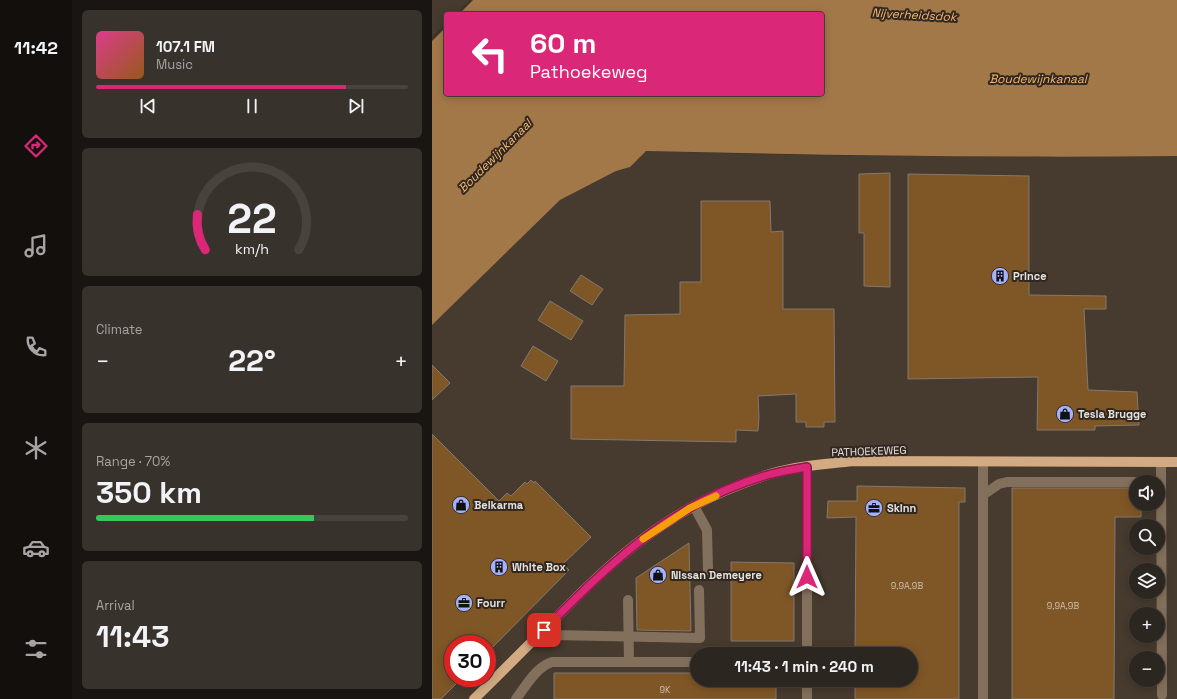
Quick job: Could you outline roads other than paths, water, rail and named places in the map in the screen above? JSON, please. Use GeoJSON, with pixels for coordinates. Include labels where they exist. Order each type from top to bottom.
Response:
{"type":"FeatureCollection","features":[{"type":"Feature","properties":{"kind":"main road","name":"PATHOEKEWEG"},"geometry":{"type":"LineString","coordinates":[[474,699],[606,569],[630,548],[661,526],[694,506],[744,483],[772,474],[807,467],[854,461],[1177,462]]}},
{"type":"Feature","properties":{"kind":"street"},"geometry":{"type":"LineString","coordinates":[[983,699],[984,462]]}},
{"type":"Feature","properties":{"kind":"street"},"geometry":{"type":"LineString","coordinates":[[1161,462],[1161,475]]}},
{"type":"Feature","properties":{"kind":"street"},"geometry":{"type":"LineString","coordinates":[[807,467],[807,647]]}},
{"type":"Feature","properties":{"kind":"street"},"geometry":{"type":"LineString","coordinates":[[983,495],[999,484],[1007,482],[1129,482]]}},
{"type":"Feature","properties":{"kind":"street"},"geometry":{"type":"LineString","coordinates":[[694,506],[707,530],[708,570]]}},
{"type":"Feature","properties":{"kind":"street"},"geometry":{"type":"LineString","coordinates":[[1161,511],[1162,695]]}},
{"type":"Feature","properties":{"kind":"street"},"geometry":{"type":"LineString","coordinates":[[544,630],[553,635],[700,638],[699,590]]}},
{"type":"Feature","properties":{"kind":"street"},"geometry":{"type":"LineString","coordinates":[[628,600],[629,662]]}},
{"type":"Feature","properties":{"kind":"street"},"geometry":{"type":"LineString","coordinates":[[516,699],[539,670],[552,662],[690,662]]}},
{"type":"Feature","properties":{"kind":"street"},"geometry":{"type":"LineString","coordinates":[[807,687],[807,699]]}},
{"type":"Feature","properties":{"kind":"water","name":"Boudewijnkanaal"},"geometry":{"type":"Polygon","coordinates":[[[473,0],[1177,0],[1177,156],[912,156],[646,151],[630,167],[616,171],[560,200],[432,325],[432,41],[444,29],[444,96],[824,96],[824,12],[461,12],[473,0]]]}},
{"type":"Feature","properties":{"kind":"place","name":"Prince"},"geometry":{"type":"Point","coordinates":[1000,276]}},
{"type":"Feature","properties":{"kind":"place","name":"Tesla Brugge"},"geometry":{"type":"Point","coordinates":[1065,414]}},
{"type":"Feature","properties":{"kind":"place","name":"Belkarma"},"geometry":{"type":"Point","coordinates":[461,505]}},
{"type":"Feature","properties":{"kind":"place","name":"Skinn"},"geometry":{"type":"Point","coordinates":[874,508]}},
{"type":"Feature","properties":{"kind":"place","name":"White Box"},"geometry":{"type":"Point","coordinates":[499,567]}},
{"type":"Feature","properties":{"kind":"place","name":"Nissan Demeyere"},"geometry":{"type":"Point","coordinates":[658,575]}},
{"type":"Feature","properties":{"kind":"place","name":"Fourr"},"geometry":{"type":"Point","coordinates":[464,603]}},
{"type":"Feature","properties":{"kind":"water label","name":"Nijverheidsdok"},"geometry":{"type":"Point","coordinates":[914,15]}}]}
